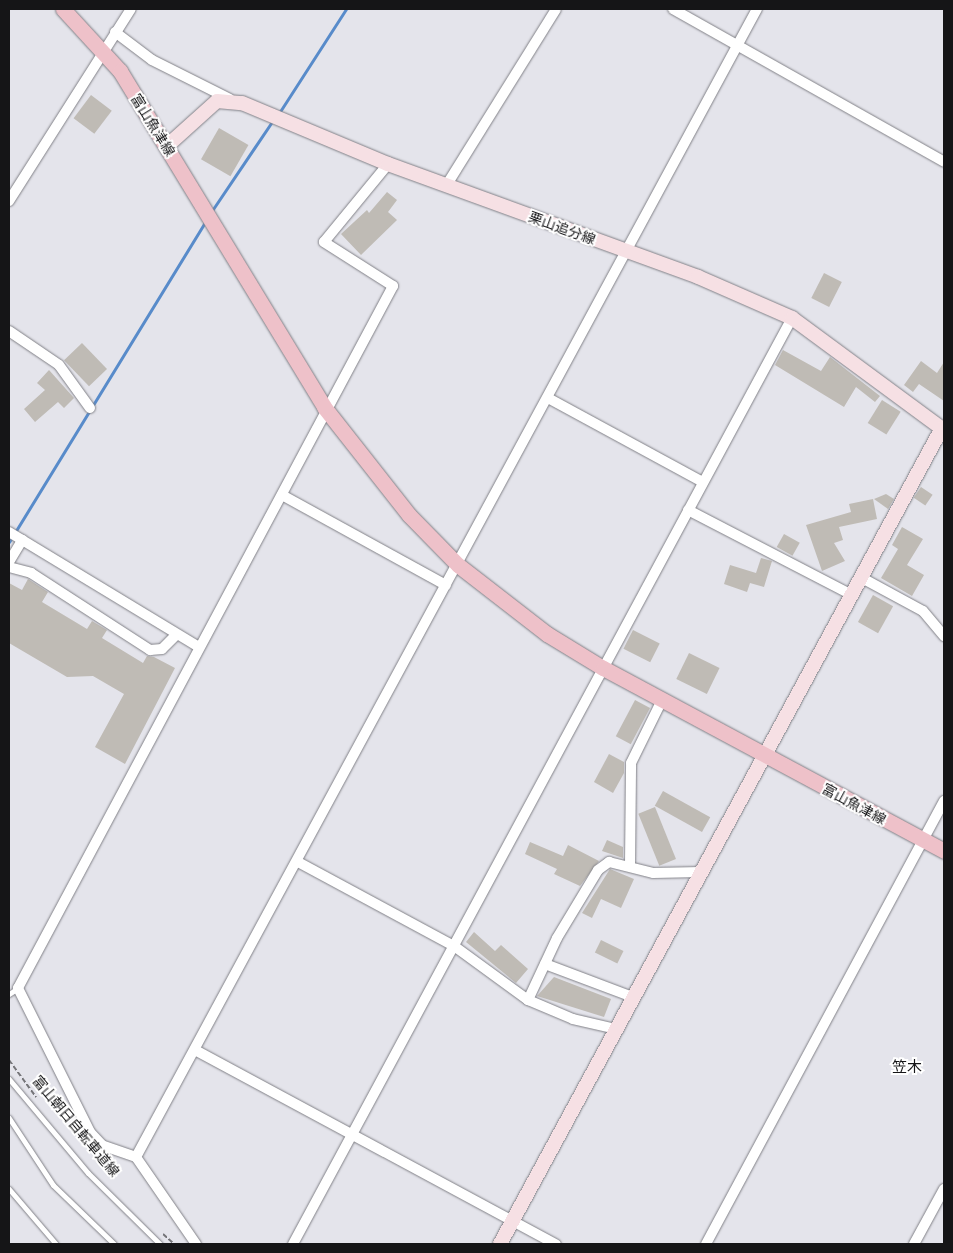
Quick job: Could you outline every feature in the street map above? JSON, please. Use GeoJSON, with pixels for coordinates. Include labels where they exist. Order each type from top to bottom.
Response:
{"type":"FeatureCollection","features":[{"type":"Feature","properties":{"kind":"main road","name":"富山魚津線"},"geometry":{"type":"LineString","coordinates":[[63,9],[103,49],[167,146],[324,407],[409,515],[458,565],[547,634],[603,668],[944,851]]}},
{"type":"Feature","properties":{"kind":"street"},"geometry":{"type":"LineString","coordinates":[[9,201],[103,49],[131,9]]}},
{"type":"Feature","properties":{"kind":"street"},"geometry":{"type":"LineString","coordinates":[[446,186],[556,9]]}},
{"type":"Feature","properties":{"kind":"street"},"geometry":{"type":"LineString","coordinates":[[673,9],[736,48],[944,162]]}},
{"type":"Feature","properties":{"kind":"street"},"geometry":{"type":"LineString","coordinates":[[136,1157],[298,862],[757,9]]}},
{"type":"Feature","properties":{"kind":"street"},"geometry":{"type":"LineString","coordinates":[[115,32],[152,60],[230,99]]}},
{"type":"Feature","properties":{"kind":"street"},"geometry":{"type":"LineString","coordinates":[[167,146],[217,101],[230,99]]}},
{"type":"Feature","properties":{"kind":"street","name":"栗山追分線"},"geometry":{"type":"LineString","coordinates":[[230,99],[388,164],[626,251],[792,318],[943,429]]}},
{"type":"Feature","properties":{"kind":"street"},"geometry":{"type":"LineString","coordinates":[[196,1244],[136,1157],[102,1145],[90,1132],[18,988],[282,495],[324,407],[393,286],[324,242],[388,164]]}},
{"type":"Feature","properties":{"kind":"street"},"geometry":{"type":"LineString","coordinates":[[293,1244],[792,318]]}},
{"type":"Feature","properties":{"kind":"street"},"geometry":{"type":"LineString","coordinates":[[9,331],[59,365],[90,408]]}},
{"type":"Feature","properties":{"kind":"street"},"geometry":{"type":"LineString","coordinates":[[548,398],[703,482]]}},
{"type":"Feature","properties":{"kind":"street"},"geometry":{"type":"LineString","coordinates":[[500,1244],[943,429]]}},
{"type":"Feature","properties":{"kind":"street"},"geometry":{"type":"LineString","coordinates":[[282,495],[446,585]]}},
{"type":"Feature","properties":{"kind":"street"},"geometry":{"type":"LineString","coordinates":[[688,510],[852,595]]}},
{"type":"Feature","properties":{"kind":"street"},"geometry":{"type":"LineString","coordinates":[[9,532],[199,648]]}},
{"type":"Feature","properties":{"kind":"street"},"geometry":{"type":"LineString","coordinates":[[9,562],[22,540]]}},
{"type":"Feature","properties":{"kind":"street"},"geometry":{"type":"LineString","coordinates":[[9,567],[31,573],[150,650],[162,649],[176,634]]}},
{"type":"Feature","properties":{"kind":"street"},"geometry":{"type":"LineString","coordinates":[[862,578],[940,623],[944,636]]}},
{"type":"Feature","properties":{"kind":"street"},"geometry":{"type":"LineString","coordinates":[[630,865],[631,763],[662,700]]}},
{"type":"Feature","properties":{"kind":"street"},"geometry":{"type":"LineString","coordinates":[[706,1244],[944,802]]}},
{"type":"Feature","properties":{"kind":"street"},"geometry":{"type":"LineString","coordinates":[[298,862],[454,946],[528,1000],[564,1016],[616,1029]]}},
{"type":"Feature","properties":{"kind":"street"},"geometry":{"type":"LineString","coordinates":[[528,1000],[545,964],[598,870],[609,862],[630,865],[653,873],[701,872]]}},
{"type":"Feature","properties":{"kind":"street"},"geometry":{"type":"LineString","coordinates":[[545,964],[633,997]]}},
{"type":"Feature","properties":{"kind":"street"},"geometry":{"type":"LineString","coordinates":[[195,1050],[556,1244]]}},
{"type":"Feature","properties":{"kind":"street"},"geometry":{"type":"LineString","coordinates":[[914,1244],[944,1189]]}},
{"type":"Feature","properties":{"kind":"lane"},"geometry":{"type":"LineString","coordinates":[[9,994],[18,988]]}},
{"type":"Feature","properties":{"kind":"lane"},"geometry":{"type":"LineString","coordinates":[[9,1079],[88,1173],[160,1244]]}},
{"type":"Feature","properties":{"kind":"lane"},"geometry":{"type":"LineString","coordinates":[[9,1118],[53,1185],[114,1244]]}},
{"type":"Feature","properties":{"kind":"lane"},"geometry":{"type":"LineString","coordinates":[[9,1189],[56,1244]]}},
{"type":"Feature","properties":{"kind":"path","name":"富山朝日自転車道線"},"geometry":{"type":"LineString","coordinates":[[9,1060],[41,1104]]}},
{"type":"Feature","properties":{"kind":"path"},"geometry":{"type":"LineString","coordinates":[[160,1231],[174,1244]]}},
{"type":"Feature","properties":{"kind":"building"},"geometry":{"type":"Polygon","coordinates":[[[91,95],[112,111],[94,134],[74,118],[91,95]]]}},
{"type":"Feature","properties":{"kind":"building"},"geometry":{"type":"Polygon","coordinates":[[[219,128],[248,145],[230,176],[201,159],[219,128]]]}},
{"type":"Feature","properties":{"kind":"building"},"geometry":{"type":"Polygon","coordinates":[[[387,192],[397,200],[388,212],[397,220],[361,255],[341,234],[367,210],[369,213],[387,192]]]}},
{"type":"Feature","properties":{"kind":"building"},"geometry":{"type":"Polygon","coordinates":[[[824,273],[842,282],[829,307],[811,298],[824,273]]]}},
{"type":"Feature","properties":{"kind":"building"},"geometry":{"type":"Polygon","coordinates":[[[82,343],[107,369],[89,386],[64,360],[82,343]]]}},
{"type":"Feature","properties":{"kind":"building"},"geometry":{"type":"Polygon","coordinates":[[[783,350],[821,371],[830,357],[880,396],[875,402],[856,387],[844,407],[775,365],[783,350]]]}},
{"type":"Feature","properties":{"kind":"building"},"geometry":{"type":"Polygon","coordinates":[[[921,361],[937,373],[944,362],[944,401],[919,384],[913,392],[904,385],[921,361]]]}},
{"type":"Feature","properties":{"kind":"building"},"geometry":{"type":"Polygon","coordinates":[[[49,370],[74,398],[64,408],[58,402],[35,422],[24,409],[45,390],[37,383],[49,370]]]}},
{"type":"Feature","properties":{"kind":"building"},"geometry":{"type":"Polygon","coordinates":[[[882,400],[901,412],[886,435],[868,423],[882,400]]]}},
{"type":"Feature","properties":{"kind":"building"},"geometry":{"type":"Polygon","coordinates":[[[921,487],[933,495],[925,506],[914,498],[921,487]]]}},
{"type":"Feature","properties":{"kind":"building"},"geometry":{"type":"Polygon","coordinates":[[[886,494],[894,499],[888,509],[874,499],[886,494]]]}},
{"type":"Feature","properties":{"kind":"building"},"geometry":{"type":"Polygon","coordinates":[[[873,499],[877,519],[839,527],[843,540],[834,543],[845,561],[822,571],[806,525],[851,512],[849,504],[873,499]]]}},
{"type":"Feature","properties":{"kind":"building"},"geometry":{"type":"Polygon","coordinates":[[[902,527],[923,539],[907,565],[924,575],[912,596],[881,578],[898,549],[892,545],[902,527]]]}},
{"type":"Feature","properties":{"kind":"building"},"geometry":{"type":"Polygon","coordinates":[[[784,534],[800,543],[792,556],[777,547],[784,534]]]}},
{"type":"Feature","properties":{"kind":"building"},"geometry":{"type":"Polygon","coordinates":[[[761,558],[772,561],[764,587],[750,583],[747,592],[724,584],[730,565],[756,573],[761,558]]]}},
{"type":"Feature","properties":{"kind":"building"},"geometry":{"type":"Polygon","coordinates":[[[28,579],[48,592],[42,602],[87,629],[92,621],[107,630],[102,638],[143,663],[147,656],[154,657],[175,668],[125,764],[95,747],[124,694],[93,676],[67,677],[9,643],[9,583],[22,590],[28,579]]]}},
{"type":"Feature","properties":{"kind":"building"},"geometry":{"type":"Polygon","coordinates":[[[873,595],[893,606],[878,633],[858,622],[873,595]]]}},
{"type":"Feature","properties":{"kind":"building"},"geometry":{"type":"Polygon","coordinates":[[[633,630],[660,644],[650,662],[623,649],[633,630]]]}},
{"type":"Feature","properties":{"kind":"building"},"geometry":{"type":"Polygon","coordinates":[[[689,653],[720,668],[707,694],[676,679],[689,653]]]}},
{"type":"Feature","properties":{"kind":"building"},"geometry":{"type":"Polygon","coordinates":[[[635,700],[650,708],[631,744],[616,736],[635,700]]]}},
{"type":"Feature","properties":{"kind":"building"},"geometry":{"type":"Polygon","coordinates":[[[609,754],[624,762],[624,773],[613,793],[594,782],[609,754]]]}},
{"type":"Feature","properties":{"kind":"building"},"geometry":{"type":"Polygon","coordinates":[[[663,791],[710,817],[702,832],[655,806],[663,791]]]}},
{"type":"Feature","properties":{"kind":"building"},"geometry":{"type":"Polygon","coordinates":[[[655,807],[676,859],[659,866],[638,814],[655,807]]]}},
{"type":"Feature","properties":{"kind":"building"},"geometry":{"type":"Polygon","coordinates":[[[607,840],[623,847],[623,858],[602,851],[607,840]]]}},
{"type":"Feature","properties":{"kind":"building"},"geometry":{"type":"Polygon","coordinates":[[[530,842],[563,856],[568,845],[599,861],[580,886],[554,874],[557,869],[525,854],[530,842]]]}},
{"type":"Feature","properties":{"kind":"building"},"geometry":{"type":"Polygon","coordinates":[[[610,869],[634,879],[621,908],[601,899],[592,918],[582,913],[610,869]]]}},
{"type":"Feature","properties":{"kind":"building"},"geometry":{"type":"Polygon","coordinates":[[[474,932],[495,951],[501,945],[528,969],[516,983],[466,942],[474,932]]]}},
{"type":"Feature","properties":{"kind":"building"},"geometry":{"type":"Polygon","coordinates":[[[601,940],[623,951],[617,964],[595,953],[601,940]]]}},
{"type":"Feature","properties":{"kind":"building"},"geometry":{"type":"Polygon","coordinates":[[[554,977],[611,999],[604,1017],[537,996],[554,977]]]}},
{"type":"Feature","properties":{"kind":"waterway"},"geometry":{"type":"LineString","coordinates":[[279,113],[346,9]]}},
{"type":"Feature","properties":{"kind":"waterway"},"geometry":{"type":"LineString","coordinates":[[211,212],[273,120]]}},
{"type":"Feature","properties":{"kind":"waterway"},"geometry":{"type":"LineString","coordinates":[[9,542],[205,222]]}},
{"type":"Feature","properties":{"kind":"district","name":"笠木"},"geometry":{"type":"Point","coordinates":[907,1068]}}]}
